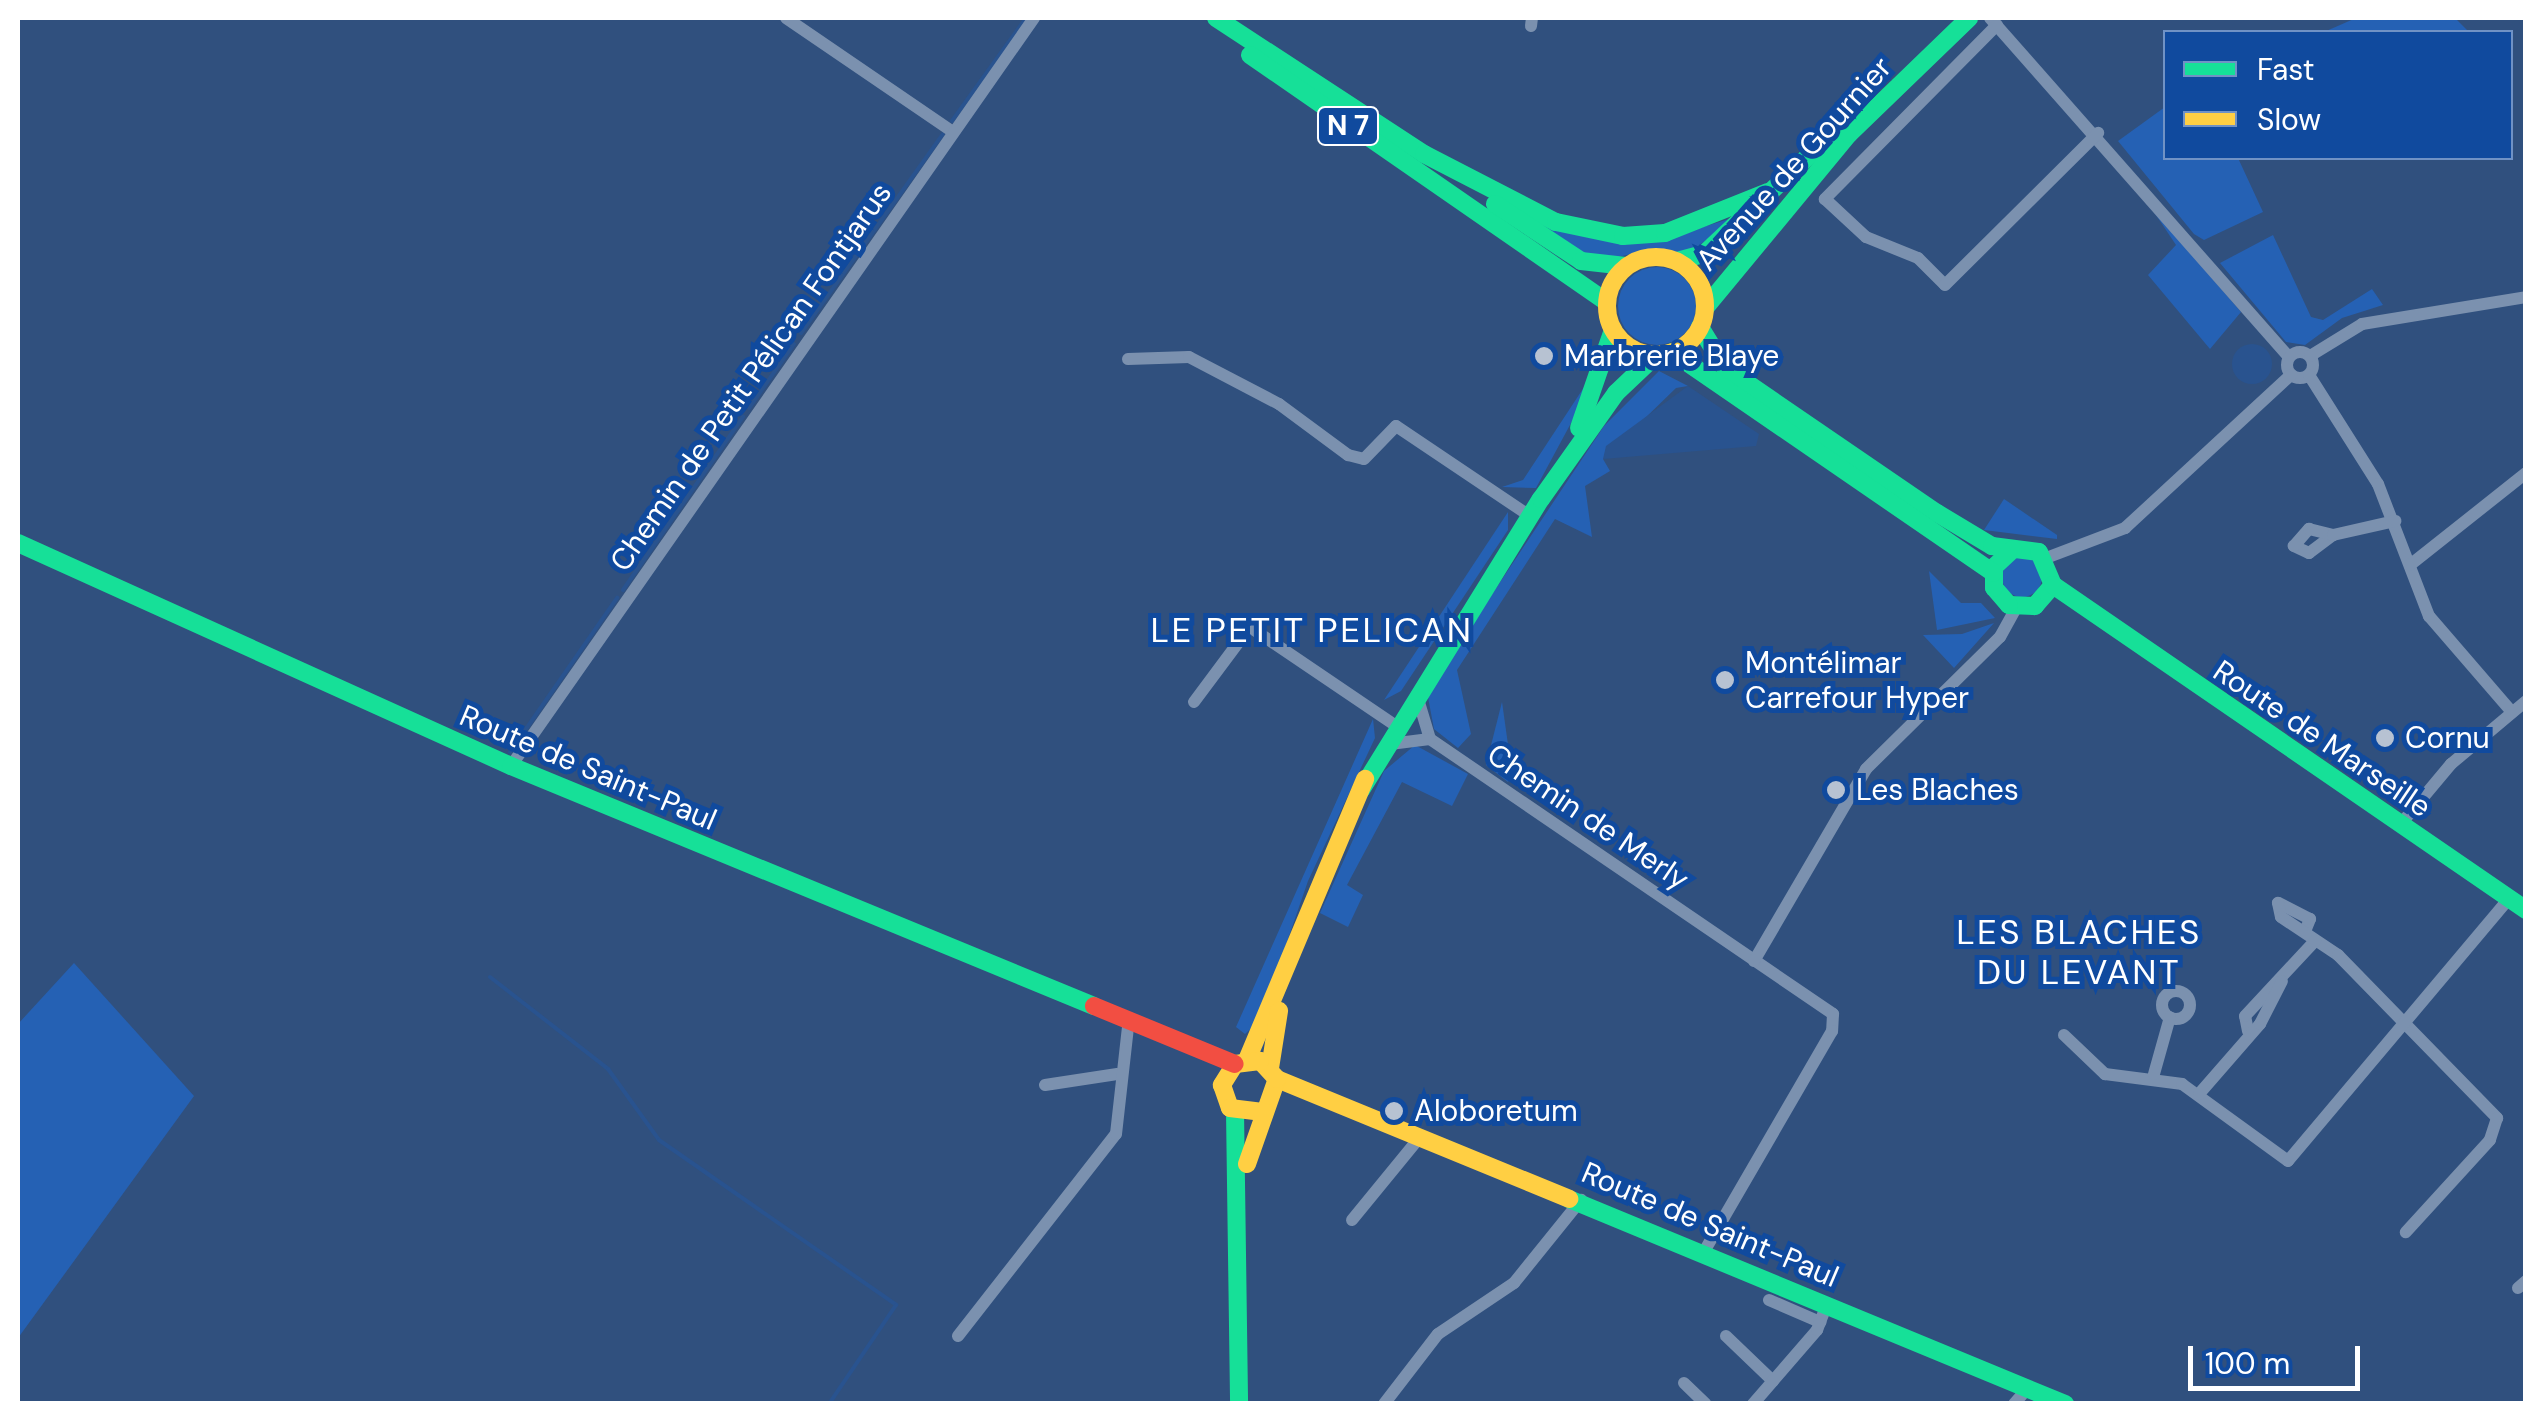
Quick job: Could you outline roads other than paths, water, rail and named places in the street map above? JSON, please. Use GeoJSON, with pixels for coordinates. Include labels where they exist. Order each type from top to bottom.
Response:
{"type":"FeatureCollection","features":[{"type":"Feature","properties":{"kind":"main road","name":"N 7"},"geometry":{"type":"LineString","coordinates":[[1195,18],[1607,302]]}},
{"type":"Feature","properties":{"kind":"main road","name":"N 7"},"geometry":{"type":"LineString","coordinates":[[1216,18],[1570,254],[1626,266]]}},
{"type":"Feature","properties":{"kind":"main road","name":"Avenue de Gournier"},"geometry":{"type":"LineString","coordinates":[[1677,261],[1704,254],[1954,18]]}},
{"type":"Feature","properties":{"kind":"main road","name":"Avenue de Gournier"},"geometry":{"type":"LineString","coordinates":[[1705,308],[1751,247],[1969,18]]}},
{"type":"Feature","properties":{"kind":"main road","name":"N 7"},"geometry":{"type":"LineString","coordinates":[[1424,154],[1536,214],[1600,233],[1687,230],[1768,192]]}},
{"type":"Feature","properties":{"kind":"main road"},"geometry":{"type":"LineString","coordinates":[[1751,247],[1794,188],[1792,170]]}},
{"type":"Feature","properties":{"kind":"main road"},"geometry":{"type":"LineString","coordinates":[[1238,1404],[1240,1214],[1234,1111],[1222,1084],[1241,1062],[1286,976],[1392,722],[1616,393],[1700,327],[1705,308],[1698,280],[1677,261],[1650,257],[1626,266],[1607,302],[1613,330],[1598,390],[1542,499]]}},
{"type":"Feature","properties":{"kind":"main road"},"geometry":{"type":"LineString","coordinates":[[1613,330],[1664,354],[1993,573],[1997,595],[2016,608],[2048,593],[2046,558],[1979,540],[1750,388],[1713,355],[1700,327]]}},
{"type":"Feature","properties":{"kind":"main road","name":"Route de Saint-Paul"},"geometry":{"type":"LineString","coordinates":[[18,543],[511,766],[1241,1062]]}},
{"type":"Feature","properties":{"kind":"main road"},"geometry":{"type":"LineString","coordinates":[[1993,573],[2014,548]]}},
{"type":"Feature","properties":{"kind":"main road","name":"Route de Marseille"},"geometry":{"type":"LineString","coordinates":[[2048,593],[2087,614],[2526,910]]}},
{"type":"Feature","properties":{"kind":"main road"},"geometry":{"type":"LineString","coordinates":[[1361,790],[1456,629]]}},
{"type":"Feature","properties":{"kind":"main road"},"geometry":{"type":"LineString","coordinates":[[1240,1214],[1270,1108],[1286,976]]}},
{"type":"Feature","properties":{"kind":"main road","name":"Route de Saint-Paul"},"geometry":{"type":"LineString","coordinates":[[1137,1021],[1222,1084]]}},
{"type":"Feature","properties":{"kind":"main road"},"geometry":{"type":"LineString","coordinates":[[1241,1062],[1274,1073]]}},
{"type":"Feature","properties":{"kind":"main road","name":"Route de Saint-Paul"},"geometry":{"type":"LineString","coordinates":[[1274,1073],[1331,1102],[1704,1252],[1824,1313],[2066,1404]]}},
{"type":"Feature","properties":{"kind":"main road","name":"Route de Saint-Paul"},"geometry":{"type":"LineString","coordinates":[[1270,1108],[1331,1102]]}},
{"type":"Feature","properties":{"kind":"main road"},"geometry":{"type":"LineString","coordinates":[[1234,1111],[1270,1108]]}},
{"type":"Feature","properties":{"kind":"street"},"geometry":{"type":"LineString","coordinates":[[786,18],[952,132]]}},
{"type":"Feature","properties":{"kind":"street","name":"Chemin de Petit Pélican Fontjarus"},"geometry":{"type":"LineString","coordinates":[[511,766],[1034,18]]}},
{"type":"Feature","properties":{"kind":"street"},"geometry":{"type":"LineString","coordinates":[[2098,133],[1946,285],[1918,258],[1866,237],[1825,199],[1994,21],[2098,133],[2289,357],[2291,375]]}},
{"type":"Feature","properties":{"kind":"street"},"geometry":{"type":"LineString","coordinates":[[2289,357],[2310,356],[2362,324],[2526,298]]}},
{"type":"Feature","properties":{"kind":"street"},"geometry":{"type":"LineString","coordinates":[[2310,356],[2308,375],[2394,522],[2429,616],[2512,712]]}},
{"type":"Feature","properties":{"kind":"street"},"geometry":{"type":"LineString","coordinates":[[1128,359],[1189,357],[1279,404],[1348,456],[1364,459],[1396,426],[1530,516]]}},
{"type":"Feature","properties":{"kind":"street"},"geometry":{"type":"LineString","coordinates":[[2046,558],[2125,528],[2291,375],[2308,375]]}},
{"type":"Feature","properties":{"kind":"street"},"geometry":{"type":"LineString","coordinates":[[2410,565],[2526,473]]}},
{"type":"Feature","properties":{"kind":"street"},"geometry":{"type":"LineString","coordinates":[[2333,536],[2394,522]]}},
{"type":"Feature","properties":{"kind":"street"},"geometry":{"type":"LineString","coordinates":[[1754,961],[1866,769],[2000,637],[2016,608]]}},
{"type":"Feature","properties":{"kind":"street"},"geometry":{"type":"LineString","coordinates":[[1194,702],[1250,627],[1392,722]]}},
{"type":"Feature","properties":{"kind":"street"},"geometry":{"type":"LineString","coordinates":[[1390,744],[1430,738],[1418,698]]}},
{"type":"Feature","properties":{"kind":"street"},"geometry":{"type":"LineString","coordinates":[[2400,825],[2526,701]]}},
{"type":"Feature","properties":{"kind":"street","name":"Chemin de Merly"},"geometry":{"type":"LineString","coordinates":[[1430,738],[1834,1020],[1704,1252]]}},
{"type":"Feature","properties":{"kind":"street"},"geometry":{"type":"LineString","coordinates":[[2064,1035],[2105,1074],[2154,1074],[2199,1094],[2288,1161],[2405,1027],[2509,899]]}},
{"type":"Feature","properties":{"kind":"street"},"geometry":{"type":"LineString","coordinates":[[2306,929],[2498,1118],[2490,1140],[2406,1232]]}},
{"type":"Feature","properties":{"kind":"street"},"geometry":{"type":"LineString","coordinates":[[2199,1094],[2314,941]]}},
{"type":"Feature","properties":{"kind":"street"},"geometry":{"type":"LineString","coordinates":[[2154,1074],[2170,1017]]}},
{"type":"Feature","properties":{"kind":"street"},"geometry":{"type":"LineString","coordinates":[[958,1336],[1116,1134],[1117,1074],[1137,1021]]}},
{"type":"Feature","properties":{"kind":"street"},"geometry":{"type":"LineString","coordinates":[[1044,1086],[1117,1074]]}},
{"type":"Feature","properties":{"kind":"street"},"geometry":{"type":"LineString","coordinates":[[1352,1220],[1420,1136]]}},
{"type":"Feature","properties":{"kind":"street"},"geometry":{"type":"LineString","coordinates":[[1384,1404],[1438,1334],[1514,1282],[1581,1200]]}},
{"type":"Feature","properties":{"kind":"street"},"geometry":{"type":"LineString","coordinates":[[1753,1404],[1824,1313],[1768,1300]]}},
{"type":"Feature","properties":{"kind":"street"},"geometry":{"type":"LineString","coordinates":[[1726,1336],[1773,1381]]}},
{"type":"Feature","properties":{"kind":"street"},"geometry":{"type":"LineString","coordinates":[[1684,1383],[1706,1404]]}},
{"type":"Feature","properties":{"kind":"street"},"geometry":{"type":"LineString","coordinates":[[2014,1404],[2028,1388]]}},
{"type":"Feature","properties":{"kind":"waterway"},"geometry":{"type":"LineString","coordinates":[[952,121],[1026,18]]}},
{"type":"Feature","properties":{"kind":"waterway"},"geometry":{"type":"LineString","coordinates":[[801,333],[943,134]]}},
{"type":"Feature","properties":{"kind":"waterway"},"geometry":{"type":"LineString","coordinates":[[749,408],[794,344]]}},
{"type":"Feature","properties":{"kind":"waterway"},"geometry":{"type":"LineString","coordinates":[[623,590],[743,417]]}},
{"type":"Feature","properties":{"kind":"waterway"},"geometry":{"type":"LineString","coordinates":[[510,752],[617,598]]}},
{"type":"Feature","properties":{"kind":"waterway"},"geometry":{"type":"LineString","coordinates":[[490,977],[608,1069],[659,1140],[896,1305],[829,1404]]}},
{"type":"Feature","properties":{"kind":"place","name":"Marbrerie Blaye"},"geometry":{"type":"Point","coordinates":[1544,356]}},
{"type":"Feature","properties":{"kind":"place","name":"Montélimar Carrefour Hyper"},"geometry":{"type":"Point","coordinates":[1725,680]}},
{"type":"Feature","properties":{"kind":"place","name":"Cornu"},"geometry":{"type":"Point","coordinates":[2385,738]}},
{"type":"Feature","properties":{"kind":"place","name":"Les Blaches"},"geometry":{"type":"Point","coordinates":[1836,790]}},
{"type":"Feature","properties":{"kind":"place","name":"Aloboretum"},"geometry":{"type":"Point","coordinates":[1394,1111]}},
{"type":"Feature","properties":{"kind":"district","name":"LE PETIT PELICAN"},"geometry":{"type":"Point","coordinates":[1312,630]}},
{"type":"Feature","properties":{"kind":"district","name":"LES BLACHES DU LEVANT"},"geometry":{"type":"Point","coordinates":[2079,952]}}]}
